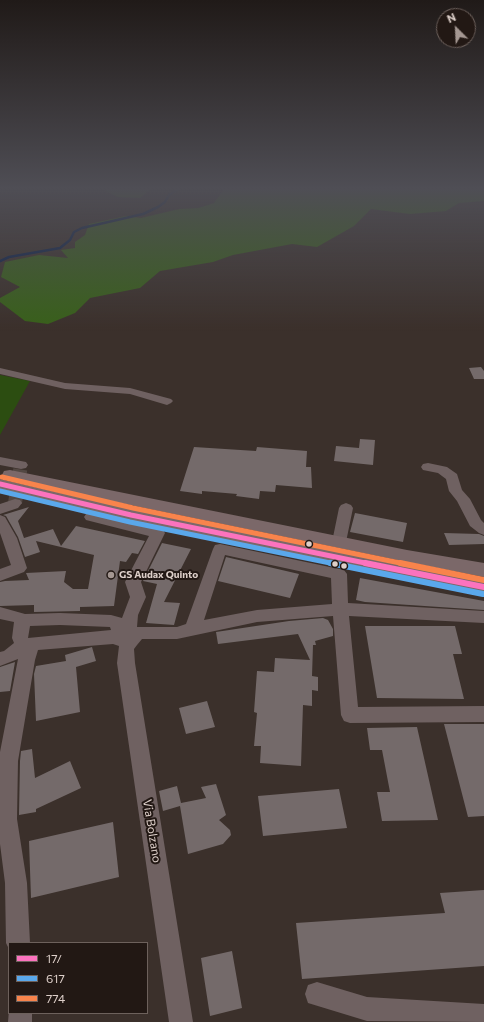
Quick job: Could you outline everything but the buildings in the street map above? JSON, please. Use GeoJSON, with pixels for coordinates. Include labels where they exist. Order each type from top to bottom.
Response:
{"type":"FeatureCollection","features":[{"type":"Feature","properties":{"kind":"main road"},"geometry":{"type":"LineString","coordinates":[[0,473],[484,570]]}},
{"type":"Feature","properties":{"kind":"main road"},"geometry":{"type":"LineString","coordinates":[[0,484],[131,515],[484,587]]}},
{"type":"Feature","properties":{"kind":"street"},"geometry":{"type":"LineString","coordinates":[[0,371],[65,386],[130,391],[167,401]]}},
{"type":"Feature","properties":{"kind":"street"},"geometry":{"type":"LineString","coordinates":[[0,461],[21,465]]}},
{"type":"Feature","properties":{"kind":"street"},"geometry":{"type":"LineString","coordinates":[[428,467],[442,470],[452,477],[456,491],[463,499],[475,523],[484,530]]}},
{"type":"Feature","properties":{"kind":"street"},"geometry":{"type":"LineString","coordinates":[[0,509],[15,503]]}},
{"type":"Feature","properties":{"kind":"street"},"geometry":{"type":"LineString","coordinates":[[339,542],[346,508]]}},
{"type":"Feature","properties":{"kind":"street","name":"Via Bolzano"},"geometry":{"type":"LineString","coordinates":[[91,518],[158,533],[133,582],[138,597],[130,615],[126,634],[126,663],[181,1022]]}},
{"type":"Feature","properties":{"kind":"street"},"geometry":{"type":"LineString","coordinates":[[0,520],[10,538],[19,568],[0,576]]}},
{"type":"Feature","properties":{"kind":"street"},"geometry":{"type":"LineString","coordinates":[[193,629],[220,549],[339,574],[340,609],[350,715],[484,714]]}},
{"type":"Feature","properties":{"kind":"street"},"geometry":{"type":"LineString","coordinates":[[1,659],[27,645],[126,634],[177,633],[257,616],[340,609],[484,618]]}},
{"type":"Feature","properties":{"kind":"street"},"geometry":{"type":"LineString","coordinates":[[18,942],[16,883],[7,820],[8,761],[26,660],[27,645],[20,638],[11,616],[111,621],[119,624],[126,634]]}},
{"type":"Feature","properties":{"kind":"street"},"geometry":{"type":"LineString","coordinates":[[317,994],[367,1009],[484,1016]]}},
{"type":"Feature","properties":{"kind":"green space"},"geometry":{"type":"Polygon","coordinates":[[[84,236],[337,236],[317,247],[292,244],[233,255],[213,262],[160,271],[140,288],[90,298],[75,313],[48,324],[25,321],[0,302],[0,298],[20,287],[1,277],[5,262],[39,255],[68,258],[61,250],[75,248],[75,242],[84,236]]]}},
{"type":"Feature","properties":{"kind":"green space"},"geometry":{"type":"Polygon","coordinates":[[[0,375],[30,381],[0,435],[0,375]]]}},
{"type":"Feature","properties":{"kind":"waterway"},"geometry":{"type":"LineString","coordinates":[[0,261],[9,257],[60,248],[70,240],[72,236]]}},
{"type":"Feature","properties":{"kind":"tunnel"},"geometry":{"type":"LineString","coordinates":[[15,503],[21,465]]}},
{"type":"Feature","properties":{"kind":"transit line","name":"774"},"geometry":{"type":"LineString","coordinates":[[2,477],[133,508],[484,580]]}},
{"type":"Feature","properties":{"kind":"transit line","name":"17/"},"geometry":{"type":"LineString","coordinates":[[0,484],[131,515],[484,587]]}},
{"type":"Feature","properties":{"kind":"transit line","name":"617"},"geometry":{"type":"LineString","coordinates":[[0,491],[130,522],[483,594]]}},
{"type":"Feature","properties":{"kind":"place","name":"GS Audax Quinto"},"geometry":{"type":"Point","coordinates":[111,575]}}]}
